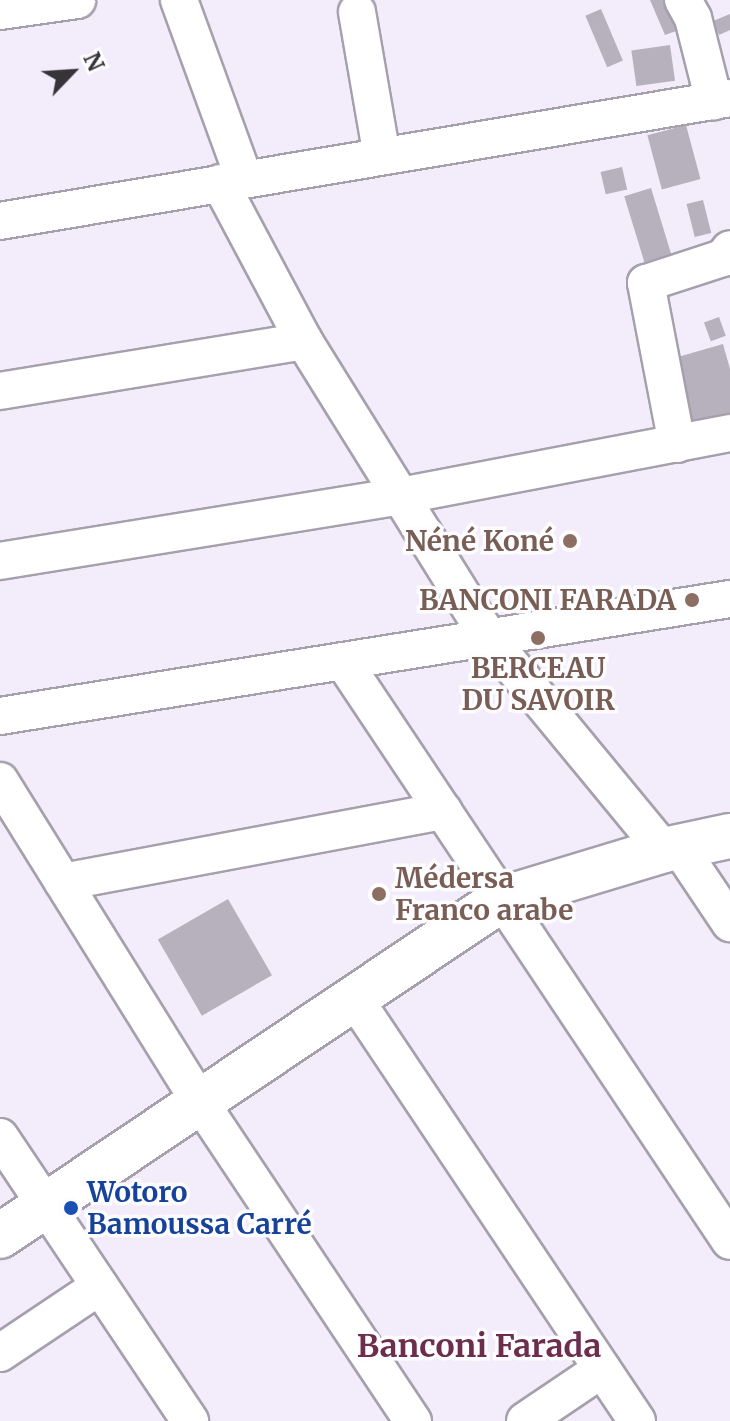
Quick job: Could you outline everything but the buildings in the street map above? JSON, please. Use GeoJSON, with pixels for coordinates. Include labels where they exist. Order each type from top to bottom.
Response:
{"type":"FeatureCollection","features":[{"type":"Feature","properties":{"kind":"main road"},"geometry":{"type":"LineString","coordinates":[[0,1236],[502,899],[672,849],[730,836]]}},
{"type":"Feature","properties":{"kind":"street"},"geometry":{"type":"LineString","coordinates":[[1,8],[77,0]]}},
{"type":"Feature","properties":{"kind":"street"},"geometry":{"type":"LineString","coordinates":[[179,0],[232,181],[304,341],[489,638],[672,849],[730,923]]}},
{"type":"Feature","properties":{"kind":"street"},"geometry":{"type":"LineString","coordinates":[[0,221],[722,100],[693,18],[683,0]]}},
{"type":"Feature","properties":{"kind":"street"},"geometry":{"type":"LineString","coordinates":[[361,4],[382,156]]}},
{"type":"Feature","properties":{"kind":"street"},"geometry":{"type":"LineString","coordinates":[[677,444],[646,283],[728,263]]}},
{"type":"Feature","properties":{"kind":"street"},"geometry":{"type":"LineString","coordinates":[[0,391],[304,341]]}},
{"type":"Feature","properties":{"kind":"street"},"geometry":{"type":"LineString","coordinates":[[0,561],[400,496],[730,433]]}},
{"type":"Feature","properties":{"kind":"street"},"geometry":{"type":"LineString","coordinates":[[0,716],[730,599]]}},
{"type":"Feature","properties":{"kind":"street"},"geometry":{"type":"LineString","coordinates":[[343,661],[730,1241]]}},
{"type":"Feature","properties":{"kind":"street"},"geometry":{"type":"LineString","coordinates":[[0,781],[200,1102],[413,1421]]}},
{"type":"Feature","properties":{"kind":"street"},"geometry":{"type":"LineString","coordinates":[[63,882],[443,811]]}},
{"type":"Feature","properties":{"kind":"street"},"geometry":{"type":"LineString","coordinates":[[354,998],[637,1421]]}},
{"type":"Feature","properties":{"kind":"street"},"geometry":{"type":"LineString","coordinates":[[0,1137],[190,1421]]}},
{"type":"Feature","properties":{"kind":"street"},"geometry":{"type":"LineString","coordinates":[[0,1353],[100,1286]]}},
{"type":"Feature","properties":{"kind":"street"},"geometry":{"type":"LineString","coordinates":[[525,1421],[602,1369]]}},
{"type":"Feature","properties":{"kind":"place","name":"Néné Koné"},"geometry":{"type":"Point","coordinates":[570,541]}},
{"type":"Feature","properties":{"kind":"place","name":"BANCONI FARADA"},"geometry":{"type":"Point","coordinates":[692,600]}},
{"type":"Feature","properties":{"kind":"place","name":"BERCEAU DU SAVOIR"},"geometry":{"type":"Point","coordinates":[538,638]}},
{"type":"Feature","properties":{"kind":"place","name":"Médersa Franco arabe"},"geometry":{"type":"Point","coordinates":[379,894]}},
{"type":"Feature","properties":{"kind":"place","name":"Wotoro Bamoussa Carré"},"geometry":{"type":"Point","coordinates":[71,1208]}},
{"type":"Feature","properties":{"kind":"district","name":"Banconi Farada"},"geometry":{"type":"Point","coordinates":[479,1346]}}]}
